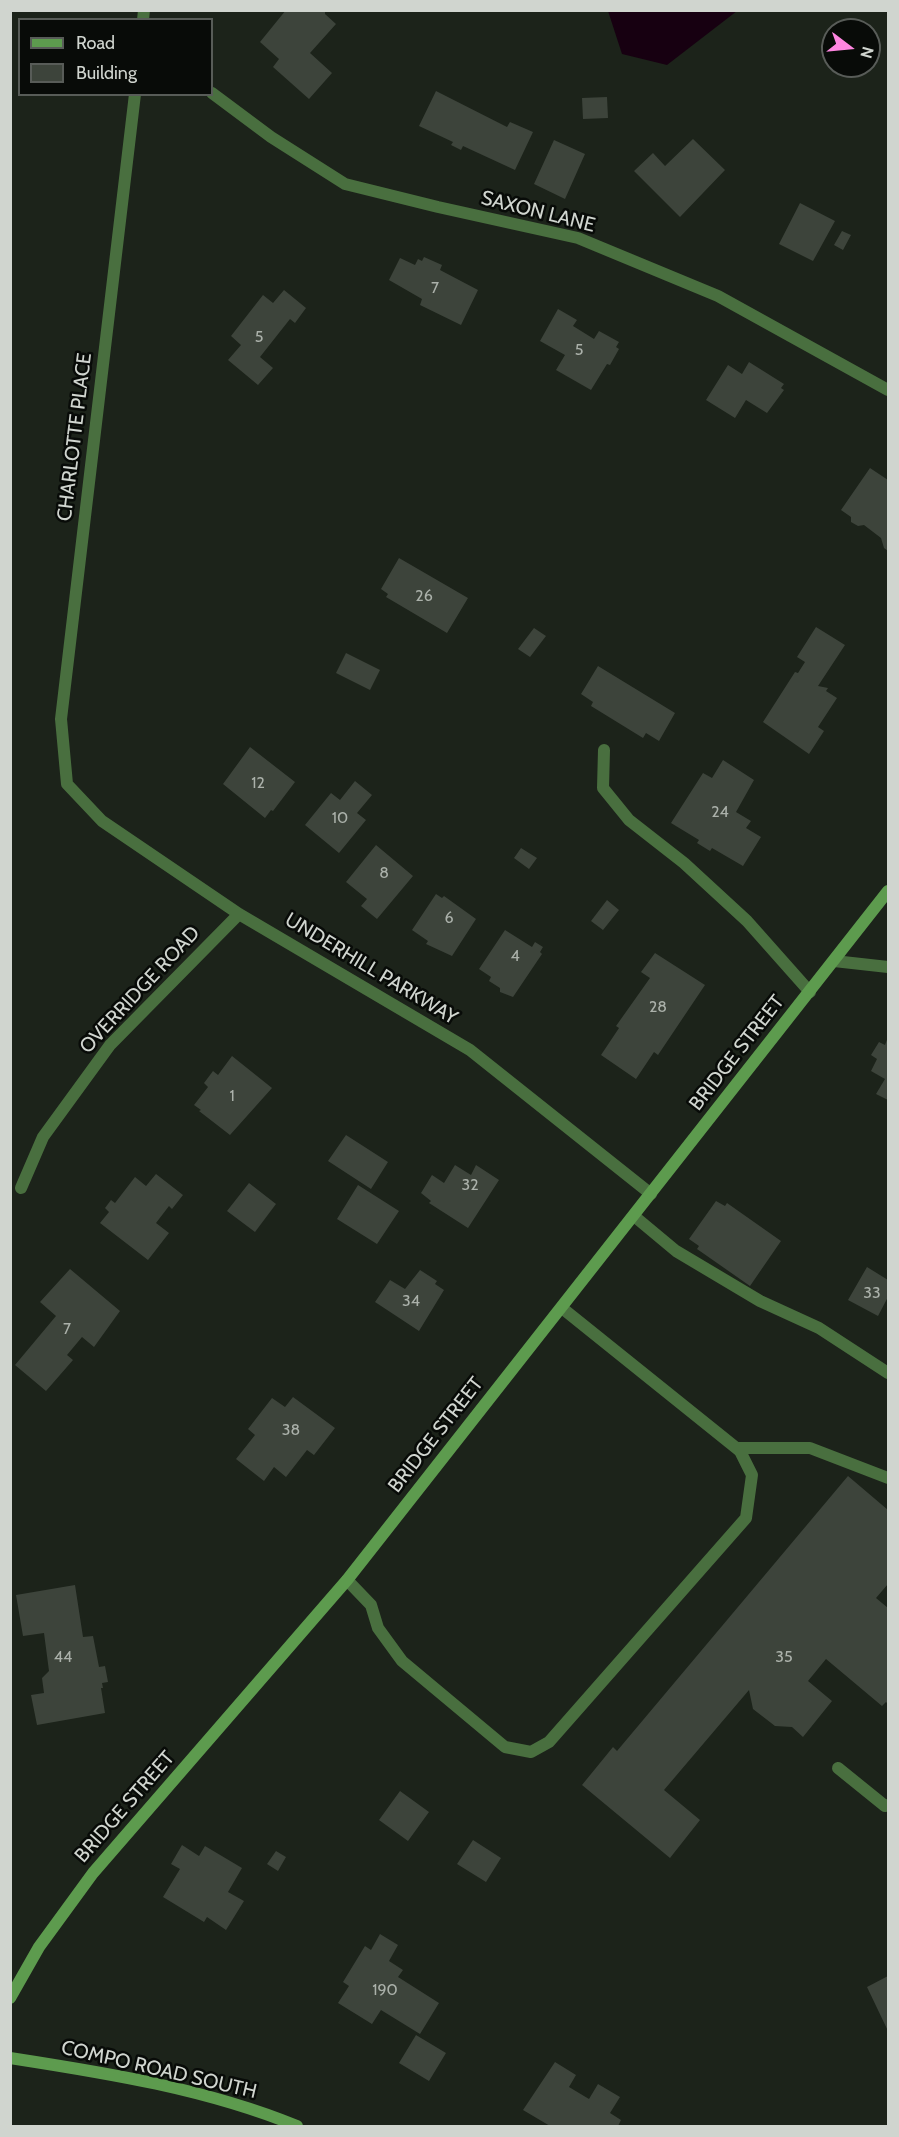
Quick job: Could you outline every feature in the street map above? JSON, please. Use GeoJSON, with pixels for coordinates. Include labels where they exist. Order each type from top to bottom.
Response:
{"type":"FeatureCollection","features":[{"type":"Feature","properties":{"kind":"main road","name":"BRIDGE STREET"},"geometry":{"type":"LineString","coordinates":[[10,1998],[39,1947],[93,1873],[347,1580],[888,891]]}},
{"type":"Feature","properties":{"kind":"main road","name":"COMPO ROAD SOUTH"},"geometry":{"type":"LineString","coordinates":[[10,2058],[179,2090],[230,2103],[297,2127]]}},
{"type":"Feature","properties":{"kind":"street","name":"SAXON LANE"},"geometry":{"type":"LineString","coordinates":[[213,94],[271,137],[345,184],[578,238],[718,296],[888,390]]}},
{"type":"Feature","properties":{"kind":"street","name":"CHARLOTTE PLACE"},"geometry":{"type":"LineString","coordinates":[[67,784],[61,719],[135,96]]}},
{"type":"Feature","properties":{"kind":"street"},"geometry":{"type":"LineString","coordinates":[[604,750],[603,788],[629,820],[684,863],[747,921],[810,992]]}},
{"type":"Feature","properties":{"kind":"street","name":"UNDERHILL PARKWAY"},"geometry":{"type":"LineString","coordinates":[[67,784],[102,821],[239,914],[470,1050],[651,1194]]}},
{"type":"Feature","properties":{"kind":"street","name":"OVERRIDGE ROAD"},"geometry":{"type":"LineString","coordinates":[[21,1188],[44,1137],[110,1045],[239,914]]}},
{"type":"Feature","properties":{"kind":"street"},"geometry":{"type":"LineString","coordinates":[[834,961],[888,967]]}},
{"type":"Feature","properties":{"kind":"street"},"geometry":{"type":"LineString","coordinates":[[634,1216],[676,1251],[760,1301],[819,1328],[888,1373]]}},
{"type":"Feature","properties":{"kind":"street"},"geometry":{"type":"LineString","coordinates":[[347,1580],[371,1605],[378,1628],[402,1661],[505,1747],[531,1752],[549,1742],[746,1518],[752,1475],[737,1448],[562,1308]]}},
{"type":"Feature","properties":{"kind":"street"},"geometry":{"type":"LineString","coordinates":[[737,1448],[810,1448],[888,1478]]}},
{"type":"Feature","properties":{"kind":"street"},"geometry":{"type":"LineString","coordinates":[[838,1768],[885,1806],[888,1805]]}},
{"type":"Feature","properties":{"kind":"shaded area"},"geometry":{"type":"Polygon","coordinates":[[[608,10],[737,11],[667,65],[622,54],[608,10]]]}},
{"type":"Feature","properties":{"kind":"building"},"geometry":{"type":"Polygon","coordinates":[[[286,10],[325,10],[325,14],[336,24],[310,53],[332,73],[309,99],[273,67],[279,59],[260,42],[286,10]]]}},
{"type":"Feature","properties":{"kind":"building"},"geometry":{"type":"Polygon","coordinates":[[[436,91],[507,127],[510,122],[533,132],[515,170],[463,146],[461,150],[451,145],[453,142],[419,126],[436,91]]]}},
{"type":"Feature","properties":{"kind":"building"},"geometry":{"type":"Polygon","coordinates":[[[607,97],[608,118],[583,119],[582,98],[607,97]]]}},
{"type":"Feature","properties":{"kind":"building"},"geometry":{"type":"Polygon","coordinates":[[[693,139],[725,170],[680,217],[634,171],[653,153],[665,166],[693,139]]]}},
{"type":"Feature","properties":{"kind":"building"},"geometry":{"type":"Polygon","coordinates":[[[554,140],[585,154],[565,199],[534,184],[554,140]]]}},
{"type":"Feature","properties":{"kind":"building"},"geometry":{"type":"Polygon","coordinates":[[[800,203],[835,221],[813,261],[779,244],[800,203]]]}},
{"type":"Feature","properties":{"kind":"building"},"geometry":{"type":"Polygon","coordinates":[[[842,231],[851,235],[843,250],[834,245],[842,231]]]}},
{"type":"Feature","properties":{"kind":"building"},"geometry":{"type":"Polygon","coordinates":[[[424,257],[442,265],[440,270],[478,290],[461,325],[420,305],[422,299],[389,280],[400,258],[415,265],[418,259],[422,261],[424,257]]]}},
{"type":"Feature","properties":{"kind":"building"},"geometry":{"type":"Polygon","coordinates":[[[284,290],[306,308],[295,323],[290,319],[260,357],[273,368],[258,385],[228,360],[241,345],[231,336],[263,295],[273,303],[284,290]]]}},
{"type":"Feature","properties":{"kind":"building"},"geometry":{"type":"Polygon","coordinates":[[[558,309],[577,320],[573,326],[594,339],[599,331],[619,342],[616,347],[619,349],[610,365],[607,364],[591,390],[556,370],[565,355],[540,341],[558,309]]]}},
{"type":"Feature","properties":{"kind":"building"},"geometry":{"type":"Polygon","coordinates":[[[749,362],[784,384],[781,388],[784,390],[767,413],[746,400],[735,418],[706,400],[728,365],[742,374],[749,362]]]}},
{"type":"Feature","properties":{"kind":"building"},"geometry":{"type":"Polygon","coordinates":[[[870,468],[888,480],[888,551],[884,548],[881,538],[864,525],[858,526],[851,522],[851,517],[841,510],[870,468]]]}},
{"type":"Feature","properties":{"kind":"building"},"geometry":{"type":"Polygon","coordinates":[[[399,558],[468,598],[447,633],[386,597],[388,594],[381,589],[399,558]]]}},
{"type":"Feature","properties":{"kind":"building"},"geometry":{"type":"Polygon","coordinates":[[[816,627],[845,645],[818,686],[828,688],[826,691],[837,698],[818,727],[824,731],[809,754],[763,722],[795,672],[798,673],[805,662],[797,657],[816,627]]]}},
{"type":"Feature","properties":{"kind":"building"},"geometry":{"type":"Polygon","coordinates":[[[534,628],[546,636],[530,657],[518,649],[534,628]]]}},
{"type":"Feature","properties":{"kind":"building"},"geometry":{"type":"Polygon","coordinates":[[[346,653],[380,670],[370,690],[336,673],[346,653]]]}},
{"type":"Feature","properties":{"kind":"building"},"geometry":{"type":"Polygon","coordinates":[[[598,666],[675,713],[659,741],[646,733],[643,738],[591,706],[593,702],[581,694],[598,666]]]}},
{"type":"Feature","properties":{"kind":"building"},"geometry":{"type":"Polygon","coordinates":[[[250,747],[295,782],[265,818],[223,784],[250,747]]]}},
{"type":"Feature","properties":{"kind":"building"},"geometry":{"type":"Polygon","coordinates":[[[723,760],[754,780],[736,812],[751,821],[746,828],[761,837],[743,866],[712,848],[710,851],[697,843],[699,840],[671,823],[703,773],[712,778],[723,760]]]}},
{"type":"Feature","properties":{"kind":"building"},"geometry":{"type":"Polygon","coordinates":[[[355,781],[372,795],[357,813],[366,820],[339,853],[305,825],[331,793],[340,800],[355,781]]]}},
{"type":"Feature","properties":{"kind":"building"},"geometry":{"type":"Polygon","coordinates":[[[376,845],[413,876],[377,919],[361,906],[367,899],[346,882],[376,845]]]}},
{"type":"Feature","properties":{"kind":"building"},"geometry":{"type":"Polygon","coordinates":[[[521,848],[537,858],[529,869],[514,858],[521,848]]]}},
{"type":"Feature","properties":{"kind":"building"},"geometry":{"type":"Polygon","coordinates":[[[436,894],[442,898],[444,896],[476,919],[452,956],[426,944],[428,941],[412,930],[436,894]]]}},
{"type":"Feature","properties":{"kind":"building"},"geometry":{"type":"Polygon","coordinates":[[[607,900],[619,910],[603,930],[591,921],[607,900]]]}},
{"type":"Feature","properties":{"kind":"building"},"geometry":{"type":"Polygon","coordinates":[[[505,930],[532,947],[535,942],[543,947],[540,952],[542,954],[513,997],[500,992],[500,988],[489,981],[491,977],[479,969],[505,930]]]}},
{"type":"Feature","properties":{"kind":"building"},"geometry":{"type":"Polygon","coordinates":[[[655,953],[705,985],[658,1055],[654,1052],[636,1079],[601,1055],[619,1028],[616,1026],[650,978],[641,972],[655,953]]]}},
{"type":"Feature","properties":{"kind":"building"},"geometry":{"type":"Polygon","coordinates":[[[888,1037],[888,1100],[876,1094],[885,1079],[871,1071],[877,1059],[871,1055],[879,1042],[885,1045],[888,1037]]]}},
{"type":"Feature","properties":{"kind":"building"},"geometry":{"type":"Polygon","coordinates":[[[232,1056],[272,1088],[230,1135],[194,1105],[208,1087],[204,1083],[213,1071],[218,1075],[232,1056]]]}},
{"type":"Feature","properties":{"kind":"building"},"geometry":{"type":"Polygon","coordinates":[[[346,1135],[388,1162],[371,1189],[328,1161],[346,1135]]]}},
{"type":"Feature","properties":{"kind":"building"},"geometry":{"type":"Polygon","coordinates":[[[455,1165],[471,1175],[476,1165],[499,1180],[468,1228],[429,1203],[431,1201],[421,1193],[432,1175],[444,1183],[455,1165]]]}},
{"type":"Feature","properties":{"kind":"building"},"geometry":{"type":"Polygon","coordinates":[[[156,1174],[183,1195],[172,1209],[169,1206],[156,1223],[169,1233],[148,1260],[100,1223],[109,1212],[105,1208],[111,1200],[115,1203],[135,1177],[146,1186],[156,1174]]]}},
{"type":"Feature","properties":{"kind":"building"},"geometry":{"type":"Polygon","coordinates":[[[249,1183],[276,1204],[255,1232],[227,1211],[249,1183]]]}},
{"type":"Feature","properties":{"kind":"building"},"geometry":{"type":"Polygon","coordinates":[[[358,1185],[399,1211],[377,1244],[337,1219],[358,1185]]]}},
{"type":"Feature","properties":{"kind":"building"},"geometry":{"type":"Polygon","coordinates":[[[716,1201],[725,1206],[727,1203],[781,1241],[750,1286],[697,1249],[699,1246],[689,1239],[716,1201]]]}},
{"type":"Feature","properties":{"kind":"building"},"geometry":{"type":"Polygon","coordinates":[[[867,1267],[888,1280],[888,1297],[878,1316],[848,1300],[867,1267]]]}},
{"type":"Feature","properties":{"kind":"building"},"geometry":{"type":"Polygon","coordinates":[[[70,1269],[120,1311],[94,1347],[82,1337],[67,1355],[73,1360],[46,1391],[15,1365],[56,1316],[40,1302],[70,1269]]]}},
{"type":"Feature","properties":{"kind":"building"},"geometry":{"type":"Polygon","coordinates":[[[420,1270],[437,1281],[435,1284],[444,1290],[419,1331],[375,1302],[390,1280],[405,1289],[420,1270]]]}},
{"type":"Feature","properties":{"kind":"building"},"geometry":{"type":"Polygon","coordinates":[[[293,1397],[335,1428],[314,1455],[307,1450],[286,1477],[274,1467],[264,1481],[236,1459],[255,1435],[248,1429],[272,1398],[285,1407],[293,1397]]]}},
{"type":"Feature","properties":{"kind":"building"},"geometry":{"type":"Polygon","coordinates":[[[848,1476],[888,1510],[888,1584],[876,1598],[888,1608],[888,1704],[886,1702],[882,1706],[826,1659],[808,1681],[832,1701],[803,1737],[792,1727],[775,1726],[753,1709],[749,1690],[664,1790],[700,1820],[670,1858],[582,1785],[613,1747],[617,1751],[848,1476]]]}},
{"type":"Feature","properties":{"kind":"building"},"geometry":{"type":"Polygon","coordinates":[[[75,1585],[83,1637],[93,1636],[99,1667],[105,1666],[108,1682],[102,1683],[103,1688],[101,1688],[105,1713],[37,1725],[31,1695],[44,1693],[42,1678],[49,1671],[44,1633],[23,1636],[16,1595],[75,1585]]]}},
{"type":"Feature","properties":{"kind":"building"},"geometry":{"type":"Polygon","coordinates":[[[400,1791],[429,1812],[408,1841],[379,1820],[400,1791]]]}},
{"type":"Feature","properties":{"kind":"building"},"geometry":{"type":"Polygon","coordinates":[[[473,1840],[501,1858],[486,1882],[457,1864],[473,1840]]]}},
{"type":"Feature","properties":{"kind":"building"},"geometry":{"type":"Polygon","coordinates":[[[182,1845],[199,1856],[205,1846],[242,1868],[228,1892],[244,1901],[226,1930],[207,1917],[204,1922],[163,1897],[180,1869],[171,1864],[182,1845]]]}},
{"type":"Feature","properties":{"kind":"building"},"geometry":{"type":"Polygon","coordinates":[[[276,1851],[286,1857],[278,1871],[267,1864],[276,1851]]]}},
{"type":"Feature","properties":{"kind":"building"},"geometry":{"type":"Polygon","coordinates":[[[380,1934],[398,1945],[389,1961],[403,1970],[398,1977],[439,2003],[420,2034],[381,2010],[372,2024],[338,2003],[349,1986],[343,1982],[365,1946],[371,1950],[380,1934]]]}},
{"type":"Feature","properties":{"kind":"building"},"geometry":{"type":"Polygon","coordinates":[[[888,1976],[888,2031],[867,1987],[888,1976]]]}},
{"type":"Feature","properties":{"kind":"building"},"geometry":{"type":"Polygon","coordinates":[[[416,2035],[446,2053],[429,2081],[399,2063],[416,2035]]]}},
{"type":"Feature","properties":{"kind":"building"},"geometry":{"type":"Polygon","coordinates":[[[555,2062],[576,2075],[569,2087],[589,2099],[598,2084],[620,2097],[610,2113],[621,2120],[618,2126],[550,2126],[523,2110],[555,2062]]]}}]}
